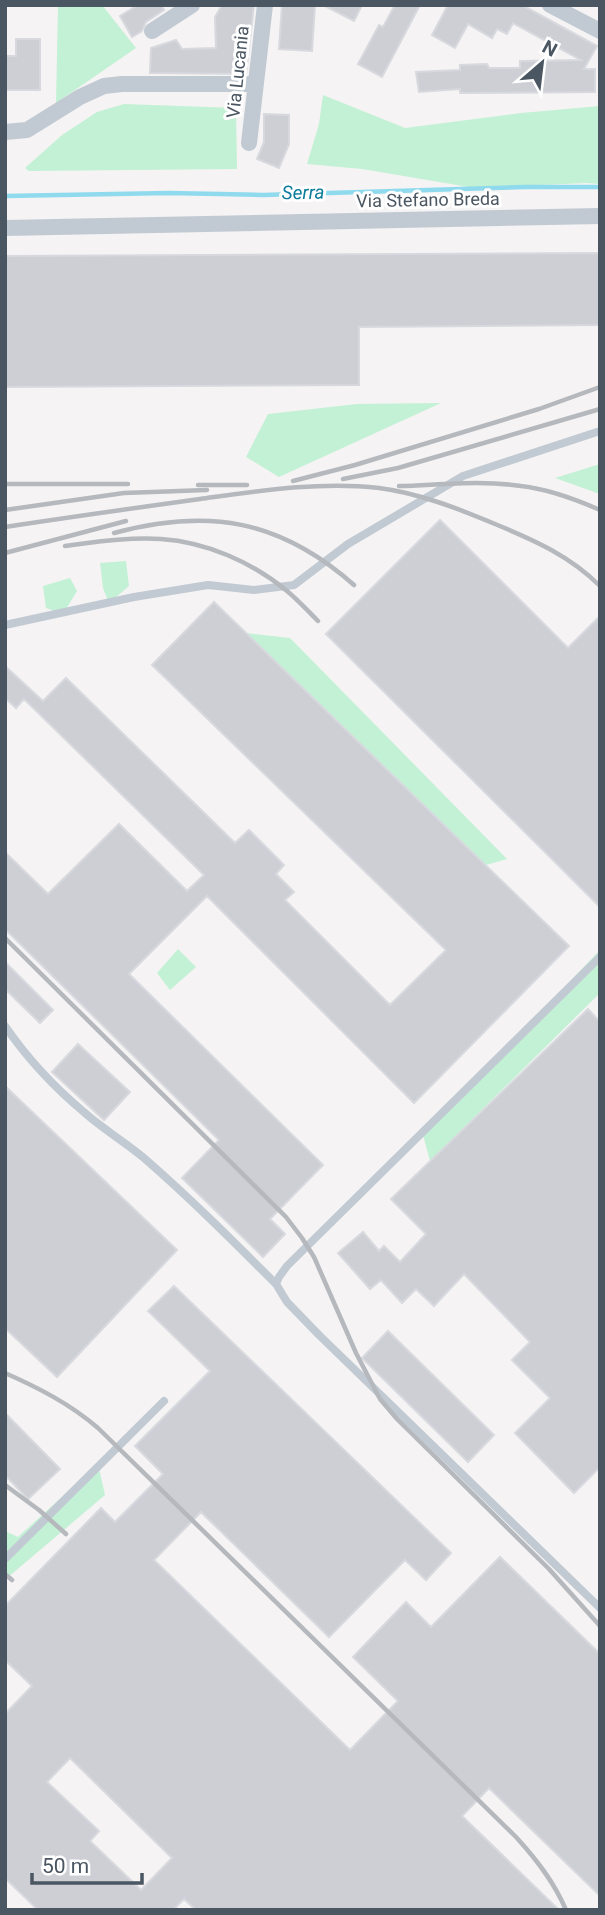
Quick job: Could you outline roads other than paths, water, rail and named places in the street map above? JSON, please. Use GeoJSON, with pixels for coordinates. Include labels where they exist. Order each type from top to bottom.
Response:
{"type":"FeatureCollection","features":[{"type":"Feature","properties":{"kind":"street"},"geometry":{"type":"LineString","coordinates":[[152,31],[192,5]]}},
{"type":"Feature","properties":{"kind":"street","name":"Via Lucania"},"geometry":{"type":"LineString","coordinates":[[249,143],[265,5]]}},
{"type":"Feature","properties":{"kind":"street"},"geometry":{"type":"LineString","coordinates":[[550,5],[600,31]]}},
{"type":"Feature","properties":{"kind":"street"},"geometry":{"type":"LineString","coordinates":[[5,132],[27,130],[80,97],[104,86],[256,84]]}},
{"type":"Feature","properties":{"kind":"street","name":"Via Stefano Breda"},"geometry":{"type":"LineString","coordinates":[[5,228],[600,216]]}},
{"type":"Feature","properties":{"kind":"lane"},"geometry":{"type":"LineString","coordinates":[[5,625],[134,597],[208,585],[254,590],[294,585],[348,544],[463,475],[600,431]]}},
{"type":"Feature","properties":{"kind":"lane"},"geometry":{"type":"LineString","coordinates":[[276,1284],[287,1266],[600,957]]}},
{"type":"Feature","properties":{"kind":"lane"},"geometry":{"type":"LineString","coordinates":[[5,1026],[39,1069],[85,1114],[136,1151],[177,1186],[276,1284],[287,1302],[318,1335],[600,1608]]}},
{"type":"Feature","properties":{"kind":"lane"},"geometry":{"type":"LineString","coordinates":[[5,1559],[164,1401]]}},
{"type":"Feature","properties":{"kind":"waterway","name":"Serra"},"geometry":{"type":"LineString","coordinates":[[5,196],[169,193],[263,195],[600,187]]}},
{"type":"Feature","properties":{"kind":"railway"},"geometry":{"type":"LineString","coordinates":[[293,481],[539,409],[600,387]]}},
{"type":"Feature","properties":{"kind":"railway"},"geometry":{"type":"LineString","coordinates":[[343,479],[398,468],[600,409]]}},
{"type":"Feature","properties":{"kind":"railway"},"geometry":{"type":"LineString","coordinates":[[5,484],[128,484]]}},
{"type":"Feature","properties":{"kind":"railway"},"geometry":{"type":"LineString","coordinates":[[399,486],[506,484],[541,489],[600,510]]}},
{"type":"Feature","properties":{"kind":"railway"},"geometry":{"type":"LineString","coordinates":[[198,485],[247,485]]}},
{"type":"Feature","properties":{"kind":"railway"},"geometry":{"type":"LineString","coordinates":[[5,527],[267,490],[312,486],[379,488],[438,502],[524,536],[564,557],[600,586]]}},
{"type":"Feature","properties":{"kind":"railway"},"geometry":{"type":"LineString","coordinates":[[5,510],[124,493],[207,490]]}},
{"type":"Feature","properties":{"kind":"railway"},"geometry":{"type":"LineString","coordinates":[[5,553],[126,521]]}},
{"type":"Feature","properties":{"kind":"railway"},"geometry":{"type":"LineString","coordinates":[[114,533],[181,521],[241,525],[270,533],[298,546],[354,585]]}},
{"type":"Feature","properties":{"kind":"railway"},"geometry":{"type":"LineString","coordinates":[[65,546],[149,539],[195,544],[228,555],[259,571],[295,598],[318,621]]}},
{"type":"Feature","properties":{"kind":"railway"},"geometry":{"type":"LineString","coordinates":[[5,938],[286,1217],[314,1257],[356,1353],[380,1399],[549,1569],[600,1626]]}},
{"type":"Feature","properties":{"kind":"railway"},"geometry":{"type":"LineString","coordinates":[[5,1373],[54,1397],[98,1428],[516,1837],[544,1872],[566,1910]]}},
{"type":"Feature","properties":{"kind":"railway"},"geometry":{"type":"LineString","coordinates":[[5,1485],[66,1534]]}},
{"type":"Feature","properties":{"kind":"railway"},"geometry":{"type":"LineString","coordinates":[[5,1574],[12,1580]]}}]}
